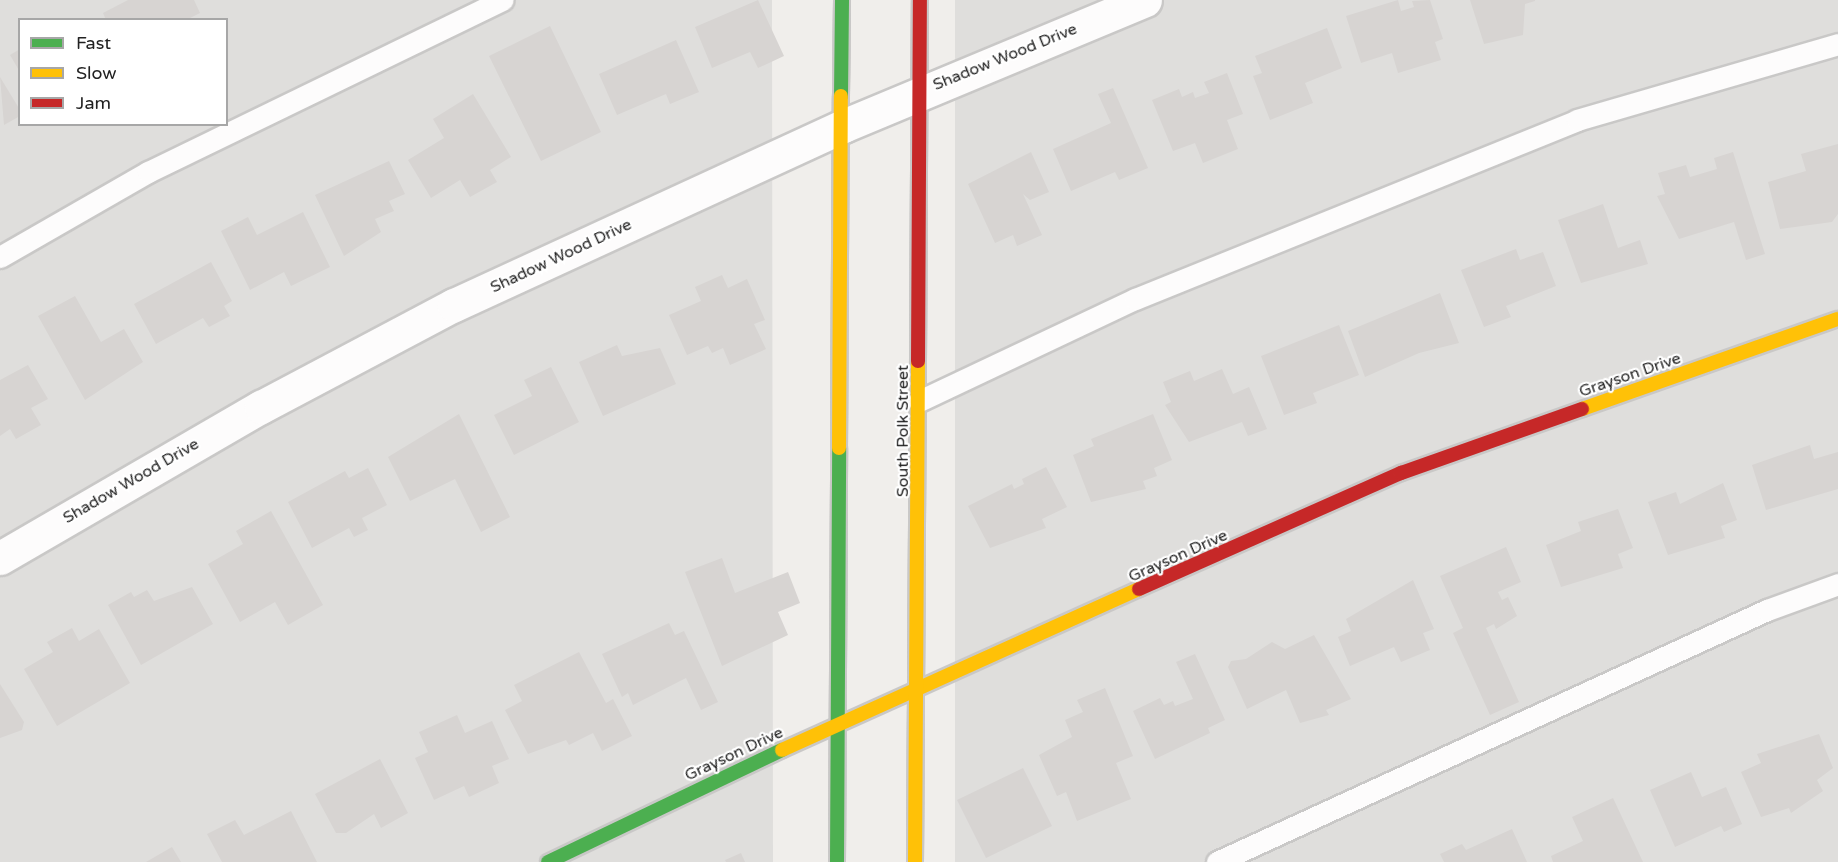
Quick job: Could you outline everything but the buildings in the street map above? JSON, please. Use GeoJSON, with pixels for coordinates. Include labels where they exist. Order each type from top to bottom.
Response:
{"type":"FeatureCollection","features":[{"type":"Feature","properties":{"kind":"main road"},"geometry":{"type":"LineString","coordinates":[[837,862],[836,724],[843,126],[842,0]]}},
{"type":"Feature","properties":{"kind":"main road","name":"South Polk Street"},"geometry":{"type":"LineString","coordinates":[[915,862],[920,688],[920,0]]}},
{"type":"Feature","properties":{"kind":"main road","name":"Grayson Drive"},"geometry":{"type":"LineString","coordinates":[[548,862],[836,724],[1401,473],[1838,319]]}},
{"type":"Feature","properties":{"kind":"street","name":"Shadow Wood Drive"},"geometry":{"type":"LineString","coordinates":[[0,558],[261,406],[454,305],[920,92],[1145,0]]}},
{"type":"Feature","properties":{"kind":"lane"},"geometry":{"type":"LineString","coordinates":[[0,257],[148,171],[503,0]]}},
{"type":"Feature","properties":{"kind":"lane"},"geometry":{"type":"LineString","coordinates":[[920,401],[1135,299],[1577,120],[1838,44]]}},
{"type":"Feature","properties":{"kind":"lane"},"geometry":{"type":"LineString","coordinates":[[1217,862],[1767,610],[1838,584]]}},
{"type":"Feature","properties":{"kind":"shaded area"},"geometry":{"type":"Polygon","coordinates":[[[0,0],[772,0],[773,862],[0,862],[0,0]]]}},
{"type":"Feature","properties":{"kind":"shaded area"},"geometry":{"type":"Polygon","coordinates":[[[955,0],[1838,0],[1838,862],[955,862],[955,0]]]}},
{"type":"Feature","properties":{"kind":"traffic: fast"},"geometry":{"type":"LineString","coordinates":[[841,96],[842,0]]}},
{"type":"Feature","properties":{"kind":"traffic: fast"},"geometry":{"type":"LineString","coordinates":[[837,862],[839,448]]}},
{"type":"Feature","properties":{"kind":"traffic: fast"},"geometry":{"type":"LineString","coordinates":[[548,862],[782,750]]}},
{"type":"Feature","properties":{"kind":"traffic: slow"},"geometry":{"type":"LineString","coordinates":[[839,448],[841,96]]}},
{"type":"Feature","properties":{"kind":"traffic: slow"},"geometry":{"type":"LineString","coordinates":[[1582,409],[1838,319]]}},
{"type":"Feature","properties":{"kind":"traffic: slow"},"geometry":{"type":"LineString","coordinates":[[915,862],[918,361]]}},
{"type":"Feature","properties":{"kind":"traffic: slow"},"geometry":{"type":"LineString","coordinates":[[782,750],[1139,589]]}},
{"type":"Feature","properties":{"kind":"traffic: jam"},"geometry":{"type":"LineString","coordinates":[[918,361],[920,0]]}},
{"type":"Feature","properties":{"kind":"traffic: jam"},"geometry":{"type":"LineString","coordinates":[[1139,589],[1401,473],[1582,409]]}}]}
